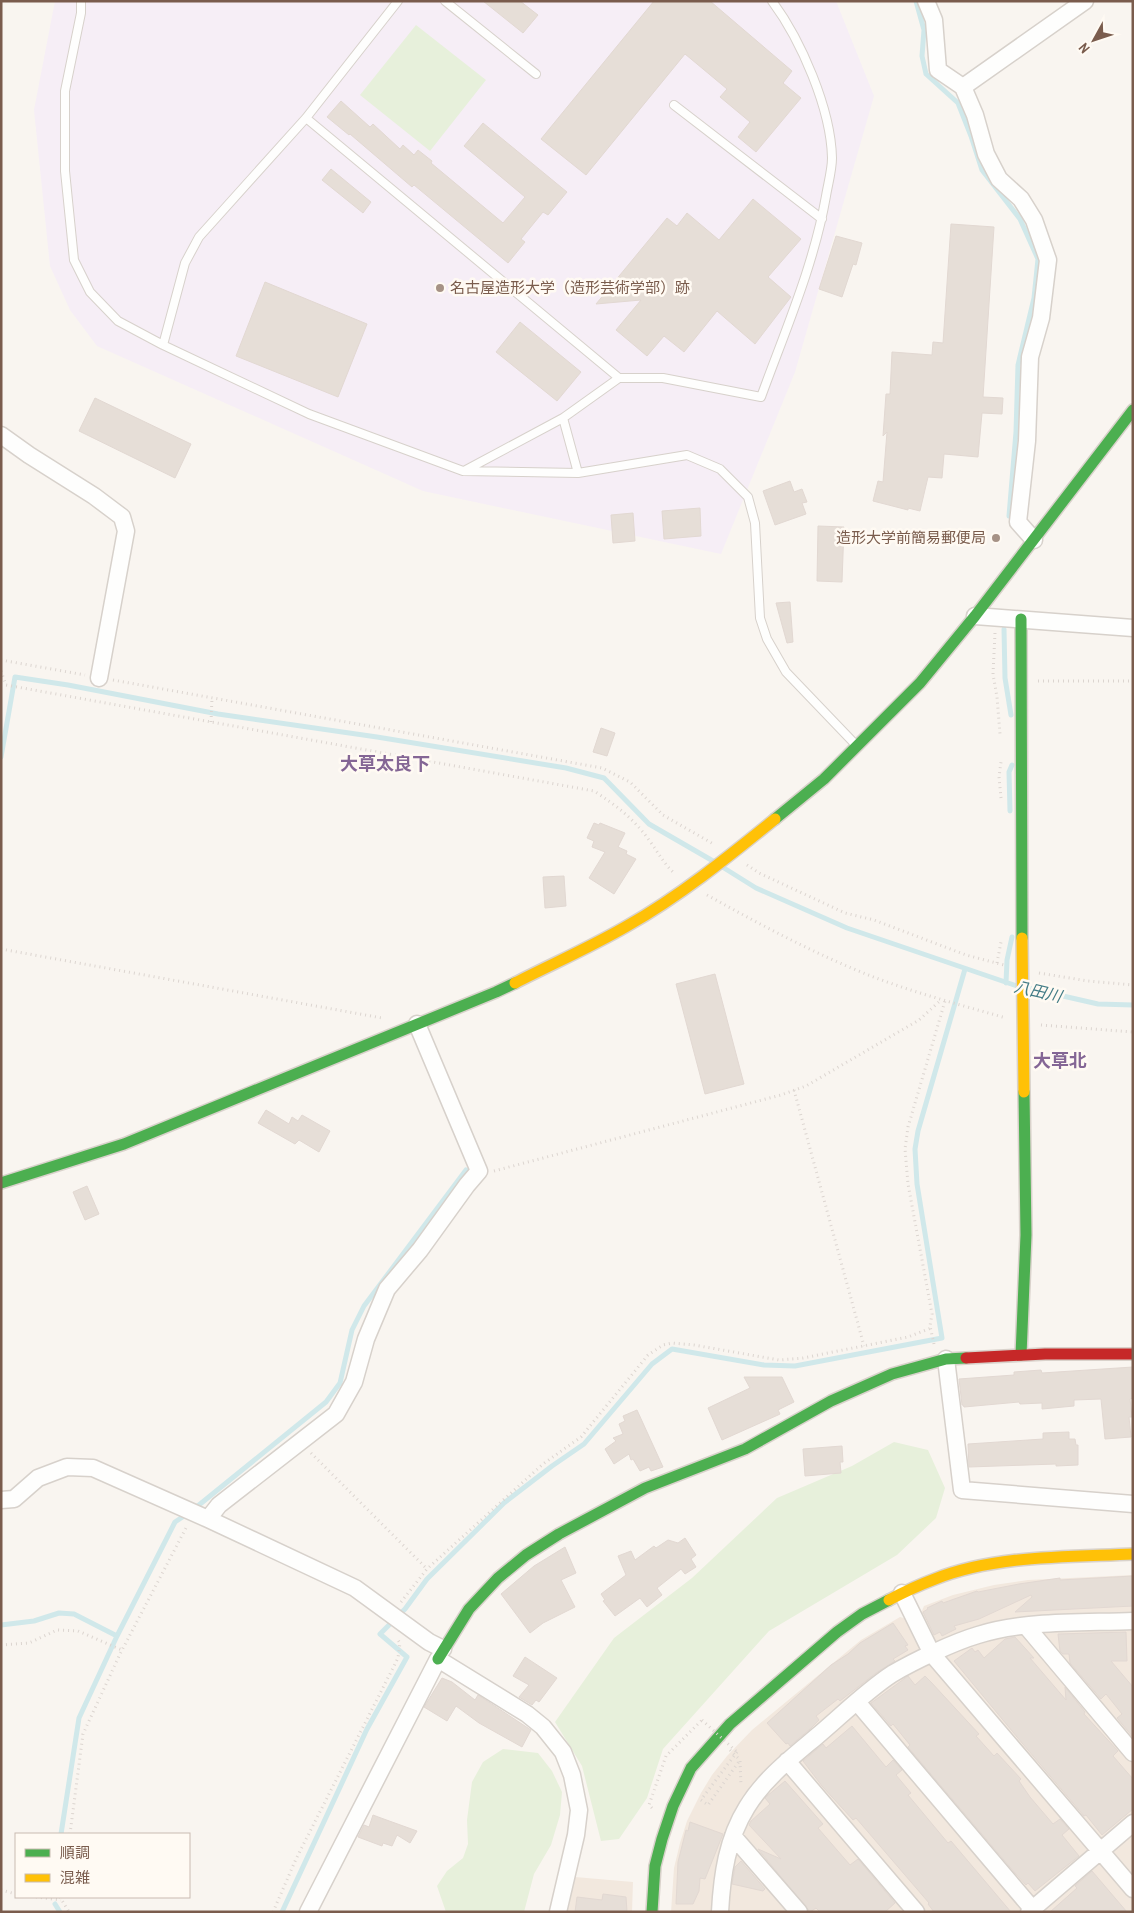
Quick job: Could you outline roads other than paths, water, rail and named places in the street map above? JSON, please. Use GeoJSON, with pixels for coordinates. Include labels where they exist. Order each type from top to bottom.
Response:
{"type":"FeatureCollection","features":[{"type":"Feature","properties":{"kind":"street"},"geometry":{"type":"LineString","coordinates":[[926,1],[934,20],[938,70],[963,87],[975,115],[986,154],[999,179],[1020,199],[1034,220],[1048,260],[1041,318],[1030,357],[1027,441],[1018,522],[1034,540]]}},
{"type":"Feature","properties":{"kind":"street"},"geometry":{"type":"LineString","coordinates":[[963,87],[1085,1]]}},
{"type":"Feature","properties":{"kind":"street"},"geometry":{"type":"LineString","coordinates":[[1,1182],[124,1144],[496,992],[584,948],[670,899],[732,854],[824,779],[920,683],[1034,540],[1133,410]]}},
{"type":"Feature","properties":{"kind":"street"},"geometry":{"type":"LineString","coordinates":[[1,435],[94,496],[122,517],[126,530],[99,678]]}},
{"type":"Feature","properties":{"kind":"street"},"geometry":{"type":"LineString","coordinates":[[974,616],[1133,628]]}},
{"type":"Feature","properties":{"kind":"street"},"geometry":{"type":"LineString","coordinates":[[1021,619],[1022,970],[1026,1235],[1021,1355]]}},
{"type":"Feature","properties":{"kind":"street"},"geometry":{"type":"LineString","coordinates":[[202,1516],[219,1505],[336,1414],[354,1382],[366,1339],[387,1289],[420,1250],[467,1185],[479,1172],[417,1024]]}},
{"type":"Feature","properties":{"kind":"street"},"geometry":{"type":"LineString","coordinates":[[940,1353],[962,1490],[1133,1504]]}},
{"type":"Feature","properties":{"kind":"street"},"geometry":{"type":"LineString","coordinates":[[308,1912],[440,1654],[469,1609],[498,1578],[526,1555],[560,1534],[645,1488],[745,1449],[831,1401],[940,1353],[1021,1355],[1133,1354]]}},
{"type":"Feature","properties":{"kind":"street"},"geometry":{"type":"LineString","coordinates":[[1,1500],[14,1499],[38,1478],[67,1467],[93,1468],[202,1516],[355,1588],[429,1642],[440,1654],[527,1714],[544,1727],[563,1752],[572,1775],[579,1810],[576,1836],[558,1912]]}},
{"type":"Feature","properties":{"kind":"street"},"geometry":{"type":"LineString","coordinates":[[652,1912],[655,1866],[662,1838],[673,1806],[691,1768],[730,1724],[838,1632],[862,1614],[936,1578],[1001,1563],[1133,1554]]}},
{"type":"Feature","properties":{"kind":"street"},"geometry":{"type":"LineString","coordinates":[[902,1593],[932,1654],[1133,1889]]}},
{"type":"Feature","properties":{"kind":"street"},"geometry":{"type":"LineString","coordinates":[[720,1912],[725,1861],[733,1836],[751,1801],[762,1786],[787,1762],[892,1674],[978,1634],[1026,1626],[1133,1621]]}},
{"type":"Feature","properties":{"kind":"street"},"geometry":{"type":"LineString","coordinates":[[1026,1626],[1133,1753]]}},
{"type":"Feature","properties":{"kind":"street"},"geometry":{"type":"LineString","coordinates":[[857,1702],[1032,1911],[1133,1824]]}},
{"type":"Feature","properties":{"kind":"street"},"geometry":{"type":"LineString","coordinates":[[787,1762],[916,1912]]}},
{"type":"Feature","properties":{"kind":"street"},"geometry":{"type":"LineString","coordinates":[[733,1836],[799,1912]]}},
{"type":"Feature","properties":{"kind":"lane"},"geometry":{"type":"LineString","coordinates":[[81,1],[81,13],[64,91],[65,171],[74,260],[90,292],[118,321],[163,345],[309,414],[463,471],[578,473],[687,455],[720,469],[748,497],[755,523],[760,618],[767,639],[786,672],[856,746]]}},
{"type":"Feature","properties":{"kind":"lane"},"geometry":{"type":"LineString","coordinates":[[163,345],[184,263],[200,236],[306,118],[398,1]]}},
{"type":"Feature","properties":{"kind":"lane"},"geometry":{"type":"LineString","coordinates":[[445,1],[536,74]]}},
{"type":"Feature","properties":{"kind":"lane"},"geometry":{"type":"LineString","coordinates":[[463,471],[564,418],[619,378],[663,378],[761,397],[803,284],[822,219],[832,159],[824,105],[787,22],[772,1]]}},
{"type":"Feature","properties":{"kind":"lane"},"geometry":{"type":"LineString","coordinates":[[674,105],[822,219]]}},
{"type":"Feature","properties":{"kind":"lane"},"geometry":{"type":"LineString","coordinates":[[306,118],[619,378]]}},
{"type":"Feature","properties":{"kind":"lane"},"geometry":{"type":"LineString","coordinates":[[564,418],[578,473]]}},
{"type":"Feature","properties":{"kind":"waterway"},"geometry":{"type":"LineString","coordinates":[[916,1],[924,30],[922,56],[926,74],[958,103],[982,170],[1020,219],[1038,259],[1034,298],[1018,365],[1016,432],[1009,516]]}},
{"type":"Feature","properties":{"kind":"waterway"},"geometry":{"type":"LineString","coordinates":[[1004,629],[1005,678],[1011,715]]}},
{"type":"Feature","properties":{"kind":"waterway"},"geometry":{"type":"LineString","coordinates":[[1,757],[15,677],[68,685],[218,714],[377,737],[566,768],[604,778],[649,824],[713,861]]}},
{"type":"Feature","properties":{"kind":"waterway"},"geometry":{"type":"LineString","coordinates":[[1010,811],[1009,772],[1012,765]]}},
{"type":"Feature","properties":{"kind":"waterway"},"geometry":{"type":"LineString","coordinates":[[724,868],[756,888],[847,928],[1017,986]]}},
{"type":"Feature","properties":{"kind":"waterway"},"geometry":{"type":"LineString","coordinates":[[1006,983],[1007,960],[1012,937]]}},
{"type":"Feature","properties":{"kind":"waterway"},"geometry":{"type":"LineString","coordinates":[[282,1912],[367,1729],[407,1657],[380,1634],[405,1609],[427,1579],[504,1503],[584,1444],[652,1364],[672,1349],[764,1365],[795,1366],[942,1338],[917,1184],[915,1149],[918,1131],[965,969]]}},
{"type":"Feature","properties":{"kind":"waterway","name":"八田川"},"geometry":{"type":"LineString","coordinates":[[1028,988],[1098,1004],[1133,1005]]}},
{"type":"Feature","properties":{"kind":"waterway"},"geometry":{"type":"LineString","coordinates":[[194,1509],[326,1402],[340,1383],[352,1330],[364,1306],[466,1170]]}},
{"type":"Feature","properties":{"kind":"waterway"},"geometry":{"type":"LineString","coordinates":[[1,1625],[34,1621],[59,1613],[74,1614],[117,1636],[175,1522],[187,1514]]}},
{"type":"Feature","properties":{"kind":"waterway"},"geometry":{"type":"LineString","coordinates":[[61,1833],[79,1718],[117,1636]]}},
{"type":"Feature","properties":{"kind":"waterway"},"geometry":{"type":"LineString","coordinates":[[55,1904],[60,1912]]}},
{"type":"Feature","properties":{"kind":"place","name":"名古屋造形大学（造形芸術学部）跡"},"geometry":{"type":"Point","coordinates":[440,288]}},
{"type":"Feature","properties":{"kind":"place","name":"造形大学前簡易郵便局"},"geometry":{"type":"Point","coordinates":[996,538]}},
{"type":"Feature","properties":{"kind":"district","name":"大草太良下"},"geometry":{"type":"Point","coordinates":[385,764]}},
{"type":"Feature","properties":{"kind":"district","name":"大草北"},"geometry":{"type":"Point","coordinates":[1060,1061]}}]}
